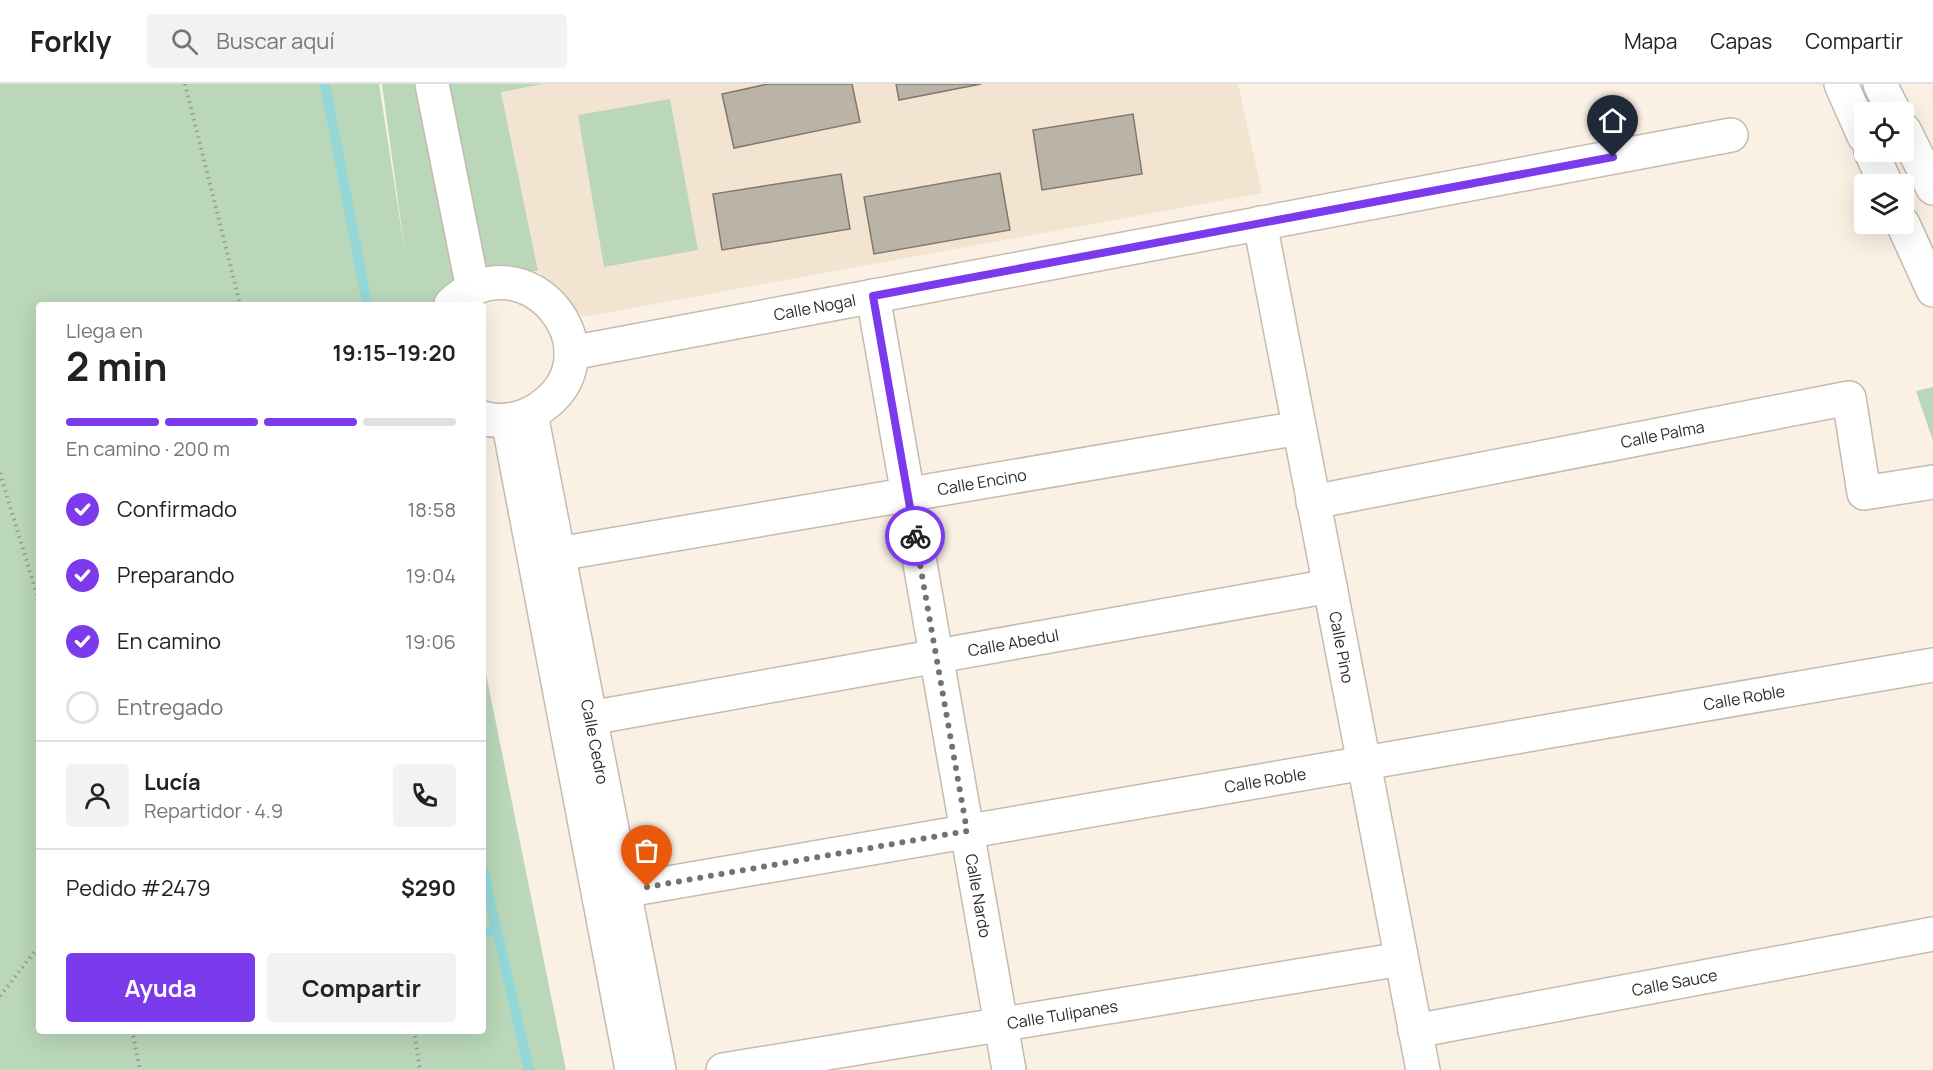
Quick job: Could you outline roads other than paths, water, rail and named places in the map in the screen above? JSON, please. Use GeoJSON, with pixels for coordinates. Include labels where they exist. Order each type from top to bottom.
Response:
{"type":"FeatureCollection","features":[{"type":"Feature","properties":{"kind":"street"},"geometry":{"type":"LineString","coordinates":[[432,84],[462,297],[502,283],[520,285],[537,292],[551,303],[562,318],[569,335],[571,352],[568,370],[561,387],[550,400],[507,417]]}},
{"type":"Feature","properties":{"kind":"street"},"geometry":{"type":"LineString","coordinates":[[1841,84],[1854,102]]}},
{"type":"Feature","properties":{"kind":"street"},"geometry":{"type":"LineString","coordinates":[[1880,84],[1889,102]]}},
{"type":"Feature","properties":{"kind":"street","name":"Calle Nogal"},"geometry":{"type":"LineString","coordinates":[[571,352],[1731,135]]}},
{"type":"Feature","properties":{"kind":"street"},"geometry":{"type":"LineString","coordinates":[[1902,162],[1933,188]]}},
{"type":"Feature","properties":{"kind":"street","name":"Calle Pino"},"geometry":{"type":"LineString","coordinates":[[1260,223],[1423,1070]]}},
{"type":"Feature","properties":{"kind":"street"},"geometry":{"type":"LineString","coordinates":[[1908,234],[1933,290]]}},
{"type":"Feature","properties":{"kind":"street","name":"Calle Nardo"},"geometry":{"type":"LineString","coordinates":[[873,296],[1009,1070]]}},
{"type":"Feature","properties":{"kind":"street","name":"Calle Palma"},"geometry":{"type":"LineString","coordinates":[[1313,502],[1849,398],[1864,493],[1933,482]]}},
{"type":"Feature","properties":{"kind":"street","name":"Calle Cedro"},"geometry":{"type":"LineString","coordinates":[[507,417],[558,554],[590,718],[632,1070]]}},
{"type":"Feature","properties":{"kind":"street","name":"Calle Cedro"},"geometry":{"type":"LineString","coordinates":[[507,417],[611,893],[659,1070]]}},
{"type":"Feature","properties":{"kind":"street","name":"Calle Encino"},"geometry":{"type":"LineString","coordinates":[[558,554],[1299,428]]}},
{"type":"Feature","properties":{"kind":"street","name":"Calle Abedul"},"geometry":{"type":"LineString","coordinates":[[590,718],[1330,586]]}},
{"type":"Feature","properties":{"kind":"street","name":"Calle Roble"},"geometry":{"type":"LineString","coordinates":[[611,893],[1933,665]]}},
{"type":"Feature","properties":{"kind":"street","name":"Calle Sauce"},"geometry":{"type":"LineString","coordinates":[[1415,1031],[1933,934]]}},
{"type":"Feature","properties":{"kind":"street","name":"Calle Tulipanes"},"geometry":{"type":"LineString","coordinates":[[723,1070],[1401,958]]}},
{"type":"Feature","properties":{"kind":"waterway"},"geometry":{"type":"LineString","coordinates":[[325,84],[367,302]]}},
{"type":"Feature","properties":{"kind":"waterway"},"geometry":{"type":"LineString","coordinates":[[486,883],[529,1070]]}},
{"type":"Feature","properties":{"kind":"waterway"},"geometry":{"type":"LineString","coordinates":[[486,931],[497,932]]}}]}
